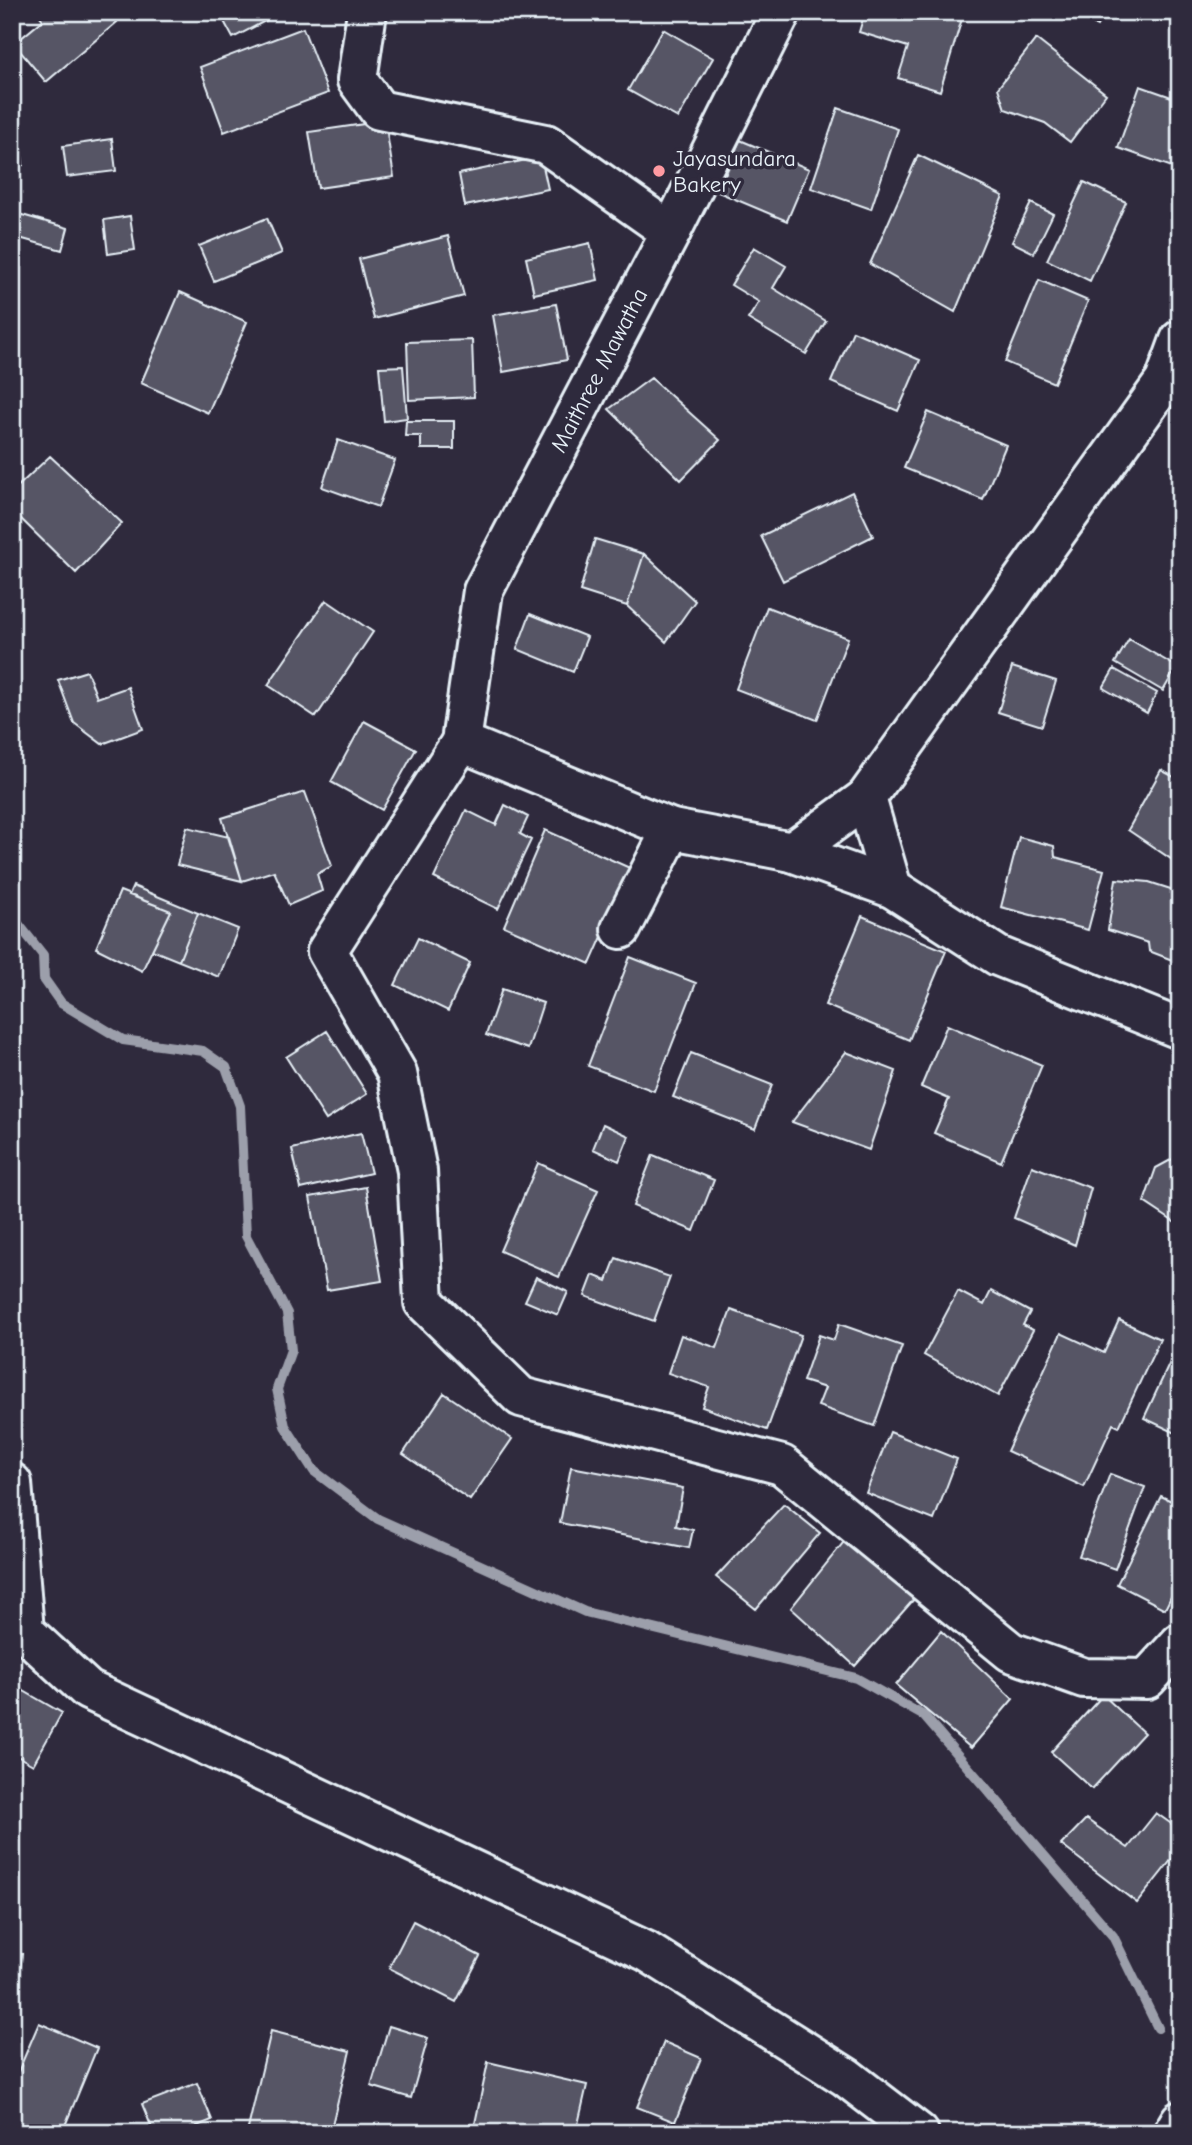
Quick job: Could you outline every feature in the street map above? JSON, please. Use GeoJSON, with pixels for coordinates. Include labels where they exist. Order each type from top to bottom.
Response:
{"type":"FeatureCollection","features":[{"type":"Feature","properties":{"kind":"street"},"geometry":{"type":"LineString","coordinates":[[367,12],[357,80],[379,110],[545,144],[671,232]]}},
{"type":"Feature","properties":{"kind":"street","name":"Maithree Mawatha"},"geometry":{"type":"LineString","coordinates":[[461,742],[483,591],[671,232],[782,12]]}},
{"type":"Feature","properties":{"kind":"street"},"geometry":{"type":"LineString","coordinates":[[792,852],[866,798],[1165,381],[1180,340]]}},
{"type":"Feature","properties":{"kind":"street"},"geometry":{"type":"LineString","coordinates":[[1180,1029],[998,956],[892,888],[792,852],[672,829],[461,742],[327,951],[397,1073],[417,1171],[424,1302],[521,1397],[782,1465],[1011,1652],[1084,1678],[1147,1679],[1180,1643]]}},
{"type":"Feature","properties":{"kind":"street"},"geometry":{"type":"LineString","coordinates":[[866,798],[892,888]]}},
{"type":"Feature","properties":{"kind":"street"},"geometry":{"type":"LineString","coordinates":[[621,929],[672,829]]}},
{"type":"Feature","properties":{"kind":"street"},"geometry":{"type":"LineString","coordinates":[[13,1484],[24,1631],[88,1690],[646,1951],[846,2077],[919,2133]]}},
{"type":"Feature","properties":{"kind":"street"},"geometry":{"type":"LineString","coordinates":[[1173,2133],[1180,2121]]}},
{"type":"Feature","properties":{"kind":"building"},"geometry":{"type":"Polygon","coordinates":[[[37,12],[110,12],[117,22],[46,82],[14,44],[43,20],[37,12]]]}},
{"type":"Feature","properties":{"kind":"building"},"geometry":{"type":"Polygon","coordinates":[[[219,12],[282,12],[233,38],[219,12]]]}},
{"type":"Feature","properties":{"kind":"building"},"geometry":{"type":"Polygon","coordinates":[[[865,12],[964,12],[940,91],[898,78],[908,47],[859,32],[865,12]]]}},
{"type":"Feature","properties":{"kind":"building"},"geometry":{"type":"Polygon","coordinates":[[[1070,12],[1104,12],[1097,26],[1070,12]]]}},
{"type":"Feature","properties":{"kind":"building"},"geometry":{"type":"Polygon","coordinates":[[[303,28],[328,93],[224,132],[200,67],[303,28]]]}},
{"type":"Feature","properties":{"kind":"building"},"geometry":{"type":"Polygon","coordinates":[[[663,29],[713,58],[678,118],[628,90],[663,29]]]}},
{"type":"Feature","properties":{"kind":"building"},"geometry":{"type":"Polygon","coordinates":[[[1036,39],[1106,94],[1070,142],[1045,123],[1005,109],[998,88],[1036,39]]]}},
{"type":"Feature","properties":{"kind":"building"},"geometry":{"type":"Polygon","coordinates":[[[1140,86],[1180,100],[1180,155],[1175,168],[1118,148],[1140,86]]]}},
{"type":"Feature","properties":{"kind":"building"},"geometry":{"type":"Polygon","coordinates":[[[838,108],[898,129],[871,209],[811,188],[838,108]]]}},
{"type":"Feature","properties":{"kind":"building"},"geometry":{"type":"Polygon","coordinates":[[[385,121],[394,177],[318,188],[309,132],[385,121]]]}},
{"type":"Feature","properties":{"kind":"building"},"geometry":{"type":"Polygon","coordinates":[[[12,127],[19,127],[23,165],[12,166],[12,127]]]}},
{"type":"Feature","properties":{"kind":"building"},"geometry":{"type":"Polygon","coordinates":[[[112,139],[116,171],[67,177],[63,146],[112,139]]]}},
{"type":"Feature","properties":{"kind":"building"},"geometry":{"type":"Polygon","coordinates":[[[740,140],[809,169],[787,221],[718,192],[740,140]]]}},
{"type":"Feature","properties":{"kind":"building"},"geometry":{"type":"Polygon","coordinates":[[[918,155],[1003,196],[955,312],[870,264],[918,155]]]}},
{"type":"Feature","properties":{"kind":"building"},"geometry":{"type":"Polygon","coordinates":[[[541,157],[548,189],[465,206],[459,174],[541,157]]]}},
{"type":"Feature","properties":{"kind":"building"},"geometry":{"type":"Polygon","coordinates":[[[1084,182],[1126,202],[1090,281],[1047,260],[1084,182]]]}},
{"type":"Feature","properties":{"kind":"building"},"geometry":{"type":"Polygon","coordinates":[[[1031,203],[1053,214],[1034,253],[1012,242],[1031,203]]]}},
{"type":"Feature","properties":{"kind":"building"},"geometry":{"type":"Polygon","coordinates":[[[15,213],[68,228],[62,250],[12,236],[15,213]]]}},
{"type":"Feature","properties":{"kind":"building"},"geometry":{"type":"Polygon","coordinates":[[[130,216],[135,250],[108,254],[104,220],[130,216]]]}},
{"type":"Feature","properties":{"kind":"building"},"geometry":{"type":"Polygon","coordinates":[[[267,218],[282,253],[214,281],[199,246],[267,218]]]}},
{"type":"Feature","properties":{"kind":"building"},"geometry":{"type":"Polygon","coordinates":[[[448,236],[464,296],[374,319],[359,259],[448,236]]]}},
{"type":"Feature","properties":{"kind":"building"},"geometry":{"type":"Polygon","coordinates":[[[590,243],[598,280],[534,294],[526,258],[590,243]]]}},
{"type":"Feature","properties":{"kind":"building"},"geometry":{"type":"Polygon","coordinates":[[[754,247],[786,266],[773,288],[826,321],[806,354],[748,319],[759,302],[731,285],[754,247]]]}},
{"type":"Feature","properties":{"kind":"building"},"geometry":{"type":"Polygon","coordinates":[[[1039,280],[1088,301],[1054,383],[1005,362],[1039,280]]]}},
{"type":"Feature","properties":{"kind":"building"},"geometry":{"type":"Polygon","coordinates":[[[180,292],[247,322],[208,413],[141,383],[180,292]]]}},
{"type":"Feature","properties":{"kind":"building"},"geometry":{"type":"Polygon","coordinates":[[[556,304],[567,360],[503,372],[493,315],[556,304]]]}},
{"type":"Feature","properties":{"kind":"building"},"geometry":{"type":"Polygon","coordinates":[[[853,331],[920,360],[898,411],[831,382],[853,331]]]}},
{"type":"Feature","properties":{"kind":"building"},"geometry":{"type":"Polygon","coordinates":[[[472,340],[474,397],[409,400],[407,342],[472,340]]]}},
{"type":"Feature","properties":{"kind":"building"},"geometry":{"type":"Polygon","coordinates":[[[403,366],[407,418],[384,421],[379,367],[403,366]]]}},
{"type":"Feature","properties":{"kind":"building"},"geometry":{"type":"Polygon","coordinates":[[[651,378],[720,440],[681,480],[609,409],[651,378]]]}},
{"type":"Feature","properties":{"kind":"building"},"geometry":{"type":"Polygon","coordinates":[[[928,412],[1006,445],[983,500],[904,468],[928,412]]]}},
{"type":"Feature","properties":{"kind":"building"},"geometry":{"type":"Polygon","coordinates":[[[406,421],[454,421],[454,449],[421,449],[421,436],[405,436],[406,421]]]}},
{"type":"Feature","properties":{"kind":"building"},"geometry":{"type":"Polygon","coordinates":[[[338,440],[395,460],[378,507],[322,487],[338,440]]]}},
{"type":"Feature","properties":{"kind":"building"},"geometry":{"type":"Polygon","coordinates":[[[50,456],[122,523],[76,573],[12,510],[12,492],[50,456]]]}},
{"type":"Feature","properties":{"kind":"building"},"geometry":{"type":"Polygon","coordinates":[[[852,492],[873,536],[783,581],[761,536],[852,492]]]}},
{"type":"Feature","properties":{"kind":"building"},"geometry":{"type":"Polygon","coordinates":[[[595,539],[644,554],[627,606],[580,591],[595,539]]]}},
{"type":"Feature","properties":{"kind":"building"},"geometry":{"type":"Polygon","coordinates":[[[644,554],[695,601],[666,642],[627,606],[644,554]]]}},
{"type":"Feature","properties":{"kind":"building"},"geometry":{"type":"Polygon","coordinates":[[[326,600],[373,632],[316,717],[268,685],[326,600]]]}},
{"type":"Feature","properties":{"kind":"building"},"geometry":{"type":"Polygon","coordinates":[[[767,607],[848,638],[817,720],[736,689],[767,607]]]}},
{"type":"Feature","properties":{"kind":"building"},"geometry":{"type":"Polygon","coordinates":[[[530,614],[587,637],[573,672],[517,649],[530,614]]]}},
{"type":"Feature","properties":{"kind":"building"},"geometry":{"type":"Polygon","coordinates":[[[1129,639],[1177,667],[1163,691],[1115,663],[1129,639]]]}},
{"type":"Feature","properties":{"kind":"building"},"geometry":{"type":"Polygon","coordinates":[[[1012,667],[1056,681],[1042,726],[998,712],[1012,667]]]}},
{"type":"Feature","properties":{"kind":"building"},"geometry":{"type":"Polygon","coordinates":[[[1114,669],[1157,693],[1147,713],[1103,688],[1114,669]]]}},
{"type":"Feature","properties":{"kind":"building"},"geometry":{"type":"Polygon","coordinates":[[[87,671],[97,698],[128,687],[143,729],[102,744],[74,723],[58,680],[87,671]]]}},
{"type":"Feature","properties":{"kind":"building"},"geometry":{"type":"Polygon","coordinates":[[[364,721],[416,749],[382,810],[331,782],[364,721]]]}},
{"type":"Feature","properties":{"kind":"building"},"geometry":{"type":"Polygon","coordinates":[[[1161,770],[1180,780],[1180,865],[1128,830],[1161,770]]]}},
{"type":"Feature","properties":{"kind":"building"},"geometry":{"type":"Polygon","coordinates":[[[305,792],[332,866],[317,874],[322,891],[289,905],[274,871],[242,881],[222,818],[305,792]]]}},
{"type":"Feature","properties":{"kind":"building"},"geometry":{"type":"Polygon","coordinates":[[[505,805],[528,817],[520,834],[531,840],[498,909],[434,878],[466,810],[496,825],[505,805]]]}},
{"type":"Feature","properties":{"kind":"building"},"geometry":{"type":"Polygon","coordinates":[[[187,827],[229,837],[242,881],[177,865],[187,827]]]}},
{"type":"Feature","properties":{"kind":"building"},"geometry":{"type":"Polygon","coordinates":[[[545,830],[632,869],[590,964],[504,926],[545,830]]]}},
{"type":"Feature","properties":{"kind":"building"},"geometry":{"type":"Polygon","coordinates":[[[1019,837],[1054,846],[1055,857],[1104,870],[1088,930],[1001,907],[1019,837]]]}},
{"type":"Feature","properties":{"kind":"building"},"geometry":{"type":"Polygon","coordinates":[[[1116,879],[1149,882],[1180,892],[1180,963],[1149,951],[1148,943],[1108,930],[1116,879]]]}},
{"type":"Feature","properties":{"kind":"building"},"geometry":{"type":"Polygon","coordinates":[[[133,886],[198,913],[179,961],[152,950],[171,911],[129,895],[133,886]]]}},
{"type":"Feature","properties":{"kind":"building"},"geometry":{"type":"Polygon","coordinates":[[[120,891],[171,911],[142,971],[96,948],[120,891]]]}},
{"type":"Feature","properties":{"kind":"building"},"geometry":{"type":"Polygon","coordinates":[[[198,913],[238,929],[219,977],[179,961],[198,913]]]}},
{"type":"Feature","properties":{"kind":"building"},"geometry":{"type":"Polygon","coordinates":[[[862,916],[946,951],[909,1040],[825,1005],[862,916]]]}},
{"type":"Feature","properties":{"kind":"building"},"geometry":{"type":"Polygon","coordinates":[[[418,938],[470,963],[448,1011],[395,985],[418,938]]]}},
{"type":"Feature","properties":{"kind":"building"},"geometry":{"type":"Polygon","coordinates":[[[630,957],[696,983],[654,1091],[588,1066],[630,957]]]}},
{"type":"Feature","properties":{"kind":"building"},"geometry":{"type":"Polygon","coordinates":[[[502,989],[543,1003],[528,1049],[486,1035],[502,989]]]}},
{"type":"Feature","properties":{"kind":"building"},"geometry":{"type":"Polygon","coordinates":[[[947,1025],[1042,1065],[1001,1162],[934,1133],[949,1099],[921,1087],[947,1025]]]}},
{"type":"Feature","properties":{"kind":"building"},"geometry":{"type":"Polygon","coordinates":[[[327,1031],[367,1094],[326,1120],[286,1057],[327,1031]]]}},
{"type":"Feature","properties":{"kind":"building"},"geometry":{"type":"Polygon","coordinates":[[[846,1052],[896,1071],[869,1150],[792,1122],[846,1052]]]}},
{"type":"Feature","properties":{"kind":"building"},"geometry":{"type":"Polygon","coordinates":[[[691,1053],[772,1085],[755,1129],[673,1097],[691,1053]]]}},
{"type":"Feature","properties":{"kind":"building"},"geometry":{"type":"Polygon","coordinates":[[[603,1124],[629,1136],[619,1161],[593,1149],[603,1124]]]}},
{"type":"Feature","properties":{"kind":"building"},"geometry":{"type":"Polygon","coordinates":[[[361,1133],[371,1173],[301,1189],[292,1149],[361,1133]]]}},
{"type":"Feature","properties":{"kind":"building"},"geometry":{"type":"Polygon","coordinates":[[[653,1155],[714,1180],[694,1231],[633,1206],[653,1155]]]}},
{"type":"Feature","properties":{"kind":"building"},"geometry":{"type":"Polygon","coordinates":[[[1180,1155],[1180,1226],[1144,1202],[1156,1168],[1180,1155]]]}},
{"type":"Feature","properties":{"kind":"building"},"geometry":{"type":"Polygon","coordinates":[[[538,1163],[598,1190],[559,1277],[500,1251],[538,1163]]]}},
{"type":"Feature","properties":{"kind":"building"},"geometry":{"type":"Polygon","coordinates":[[[1032,1166],[1091,1188],[1075,1245],[1014,1218],[1032,1166]]]}},
{"type":"Feature","properties":{"kind":"building"},"geometry":{"type":"Polygon","coordinates":[[[366,1187],[382,1281],[327,1290],[310,1197],[366,1187]]]}},
{"type":"Feature","properties":{"kind":"building"},"geometry":{"type":"Polygon","coordinates":[[[616,1258],[670,1277],[654,1321],[585,1296],[593,1275],[607,1281],[616,1258]]]}},
{"type":"Feature","properties":{"kind":"building"},"geometry":{"type":"Polygon","coordinates":[[[536,1277],[568,1292],[558,1315],[525,1301],[536,1277]]]}},
{"type":"Feature","properties":{"kind":"building"},"geometry":{"type":"Polygon","coordinates":[[[958,1291],[984,1305],[991,1291],[1030,1312],[1023,1325],[1033,1330],[998,1396],[924,1355],[958,1291]]]}},
{"type":"Feature","properties":{"kind":"building"},"geometry":{"type":"Polygon","coordinates":[[[731,1310],[801,1335],[767,1430],[702,1407],[709,1387],[668,1373],[681,1335],[717,1348],[731,1310]]]}},
{"type":"Feature","properties":{"kind":"building"},"geometry":{"type":"Polygon","coordinates":[[[1119,1320],[1160,1339],[1119,1427],[1113,1424],[1084,1487],[1007,1451],[1061,1333],[1104,1353],[1119,1320]]]}},
{"type":"Feature","properties":{"kind":"building"},"geometry":{"type":"Polygon","coordinates":[[[839,1324],[902,1346],[874,1426],[818,1406],[825,1388],[803,1381],[819,1335],[834,1340],[839,1324]]]}},
{"type":"Feature","properties":{"kind":"building"},"geometry":{"type":"Polygon","coordinates":[[[1180,1341],[1180,1435],[1144,1418],[1180,1341]]]}},
{"type":"Feature","properties":{"kind":"building"},"geometry":{"type":"Polygon","coordinates":[[[444,1393],[512,1439],[470,1500],[403,1454],[444,1393]]]}},
{"type":"Feature","properties":{"kind":"building"},"geometry":{"type":"Polygon","coordinates":[[[890,1432],[957,1459],[934,1520],[866,1493],[890,1432]]]}},
{"type":"Feature","properties":{"kind":"building"},"geometry":{"type":"Polygon","coordinates":[[[571,1467],[683,1488],[676,1526],[693,1530],[689,1548],[560,1523],[571,1467]]]}},
{"type":"Feature","properties":{"kind":"building"},"geometry":{"type":"Polygon","coordinates":[[[1110,1474],[1145,1487],[1115,1569],[1079,1556],[1110,1474]]]}},
{"type":"Feature","properties":{"kind":"building"},"geometry":{"type":"Polygon","coordinates":[[[1161,1496],[1180,1505],[1180,1579],[1165,1609],[1117,1584],[1161,1496]]]}},
{"type":"Feature","properties":{"kind":"building"},"geometry":{"type":"Polygon","coordinates":[[[784,1504],[820,1533],[756,1609],[716,1577],[784,1504]]]}},
{"type":"Feature","properties":{"kind":"building"},"geometry":{"type":"Polygon","coordinates":[[[847,1538],[915,1598],[855,1666],[791,1608],[847,1538]]]}},
{"type":"Feature","properties":{"kind":"building"},"geometry":{"type":"Polygon","coordinates":[[[941,1631],[1013,1699],[971,1748],[896,1685],[941,1631]]]}},
{"type":"Feature","properties":{"kind":"building"},"geometry":{"type":"Polygon","coordinates":[[[15,1686],[62,1713],[33,1765],[12,1753],[12,1691],[15,1686]]]}},
{"type":"Feature","properties":{"kind":"building"},"geometry":{"type":"Polygon","coordinates":[[[1103,1695],[1144,1733],[1092,1789],[1051,1752],[1103,1695]]]}},
{"type":"Feature","properties":{"kind":"building"},"geometry":{"type":"Polygon","coordinates":[[[1156,1813],[1180,1830],[1180,1849],[1137,1903],[1061,1845],[1086,1819],[1128,1848],[1156,1813]]]}},
{"type":"Feature","properties":{"kind":"building"},"geometry":{"type":"Polygon","coordinates":[[[413,1921],[480,1956],[456,2002],[389,1968],[413,1921]]]}},
{"type":"Feature","properties":{"kind":"building"},"geometry":{"type":"Polygon","coordinates":[[[12,1953],[22,1954],[14,2014],[12,2013],[12,1953]]]}},
{"type":"Feature","properties":{"kind":"building"},"geometry":{"type":"Polygon","coordinates":[[[39,2023],[97,2048],[62,2133],[23,2133],[12,2128],[12,2086],[39,2023]]]}},
{"type":"Feature","properties":{"kind":"building"},"geometry":{"type":"Polygon","coordinates":[[[389,2026],[428,2038],[411,2098],[371,2086],[389,2026]]]}},
{"type":"Feature","properties":{"kind":"building"},"geometry":{"type":"Polygon","coordinates":[[[271,2031],[350,2051],[330,2133],[247,2133],[271,2031]]]}},
{"type":"Feature","properties":{"kind":"building"},"geometry":{"type":"Polygon","coordinates":[[[664,2042],[701,2058],[675,2122],[637,2107],[664,2042]]]}},
{"type":"Feature","properties":{"kind":"building"},"geometry":{"type":"Polygon","coordinates":[[[488,2062],[587,2085],[576,2133],[473,2133],[488,2062]]]}},
{"type":"Feature","properties":{"kind":"building"},"geometry":{"type":"Polygon","coordinates":[[[197,2083],[212,2120],[180,2133],[154,2133],[142,2104],[197,2083]]]}},
{"type":"Feature","properties":{"kind":"waterway"},"geometry":{"type":"LineString","coordinates":[[12,916],[43,955],[44,979],[61,1003],[123,1040],[203,1051],[226,1067],[240,1106],[246,1236],[287,1313],[291,1350],[277,1389],[285,1426],[314,1471],[378,1519],[585,1612],[856,1678],[924,1716],[1113,1936],[1158,2028]]}},
{"type":"Feature","properties":{"kind":"place","name":"Jayasundara Bakery"},"geometry":{"type":"Point","coordinates":[659,171]}}]}
